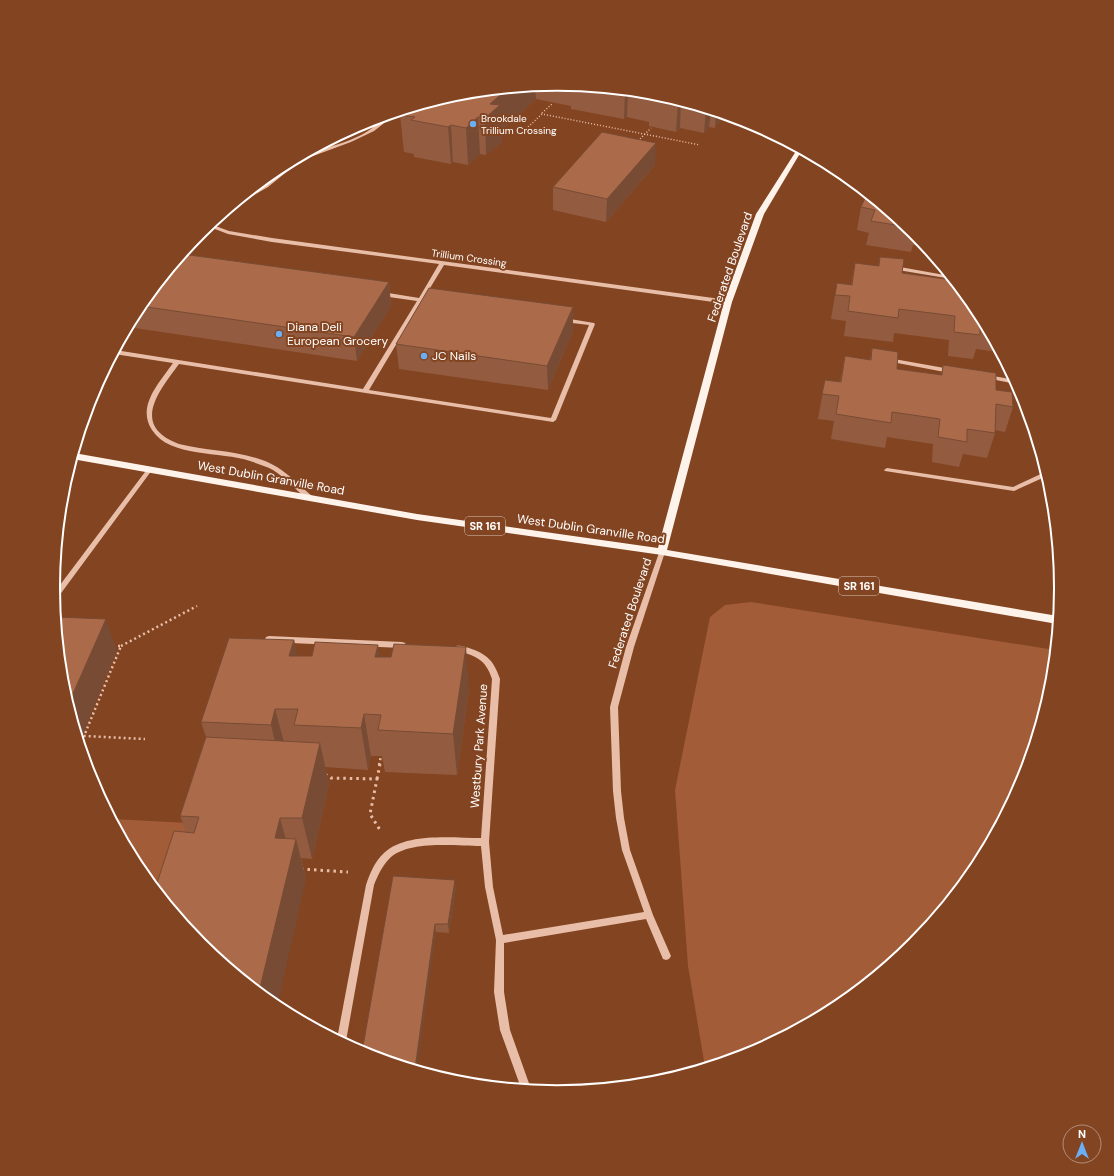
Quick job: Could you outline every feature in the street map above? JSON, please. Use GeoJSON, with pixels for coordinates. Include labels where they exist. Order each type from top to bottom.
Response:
{"type":"FeatureCollection","features":[{"type":"Feature","properties":{"kind":"main road","name":"Federated Boulevard"},"geometry":{"type":"LineString","coordinates":[[662,552],[728,302],[760,214],[800,155]]}},
{"type":"Feature","properties":{"kind":"main road","name":"West Dublin Granville Road"},"geometry":{"type":"LineString","coordinates":[[78,457],[417,517],[662,552],[1053,619]]}},
{"type":"Feature","properties":{"kind":"street"},"geometry":{"type":"LineString","coordinates":[[322,150],[354,140],[382,123]]}},
{"type":"Feature","properties":{"kind":"street"},"geometry":{"type":"LineString","coordinates":[[263,188],[270,182]]}},
{"type":"Feature","properties":{"kind":"street","name":"Trillium Crossing"},"geometry":{"type":"LineString","coordinates":[[215,228],[228,232],[272,240],[728,302]]}},
{"type":"Feature","properties":{"kind":"street"},"geometry":{"type":"LineString","coordinates":[[364,391],[419,299],[442,264]]}},
{"type":"Feature","properties":{"kind":"street"},"geometry":{"type":"LineString","coordinates":[[900,269],[944,277]]}},
{"type":"Feature","properties":{"kind":"street"},"geometry":{"type":"LineString","coordinates":[[372,292],[435,301]]}},
{"type":"Feature","properties":{"kind":"street"},"geometry":{"type":"LineString","coordinates":[[119,353],[553,420],[592,324],[560,319]]}},
{"type":"Feature","properties":{"kind":"street"},"geometry":{"type":"LineString","coordinates":[[894,361],[955,372]]}},
{"type":"Feature","properties":{"kind":"street"},"geometry":{"type":"LineString","coordinates":[[177,362],[163,382],[150,407],[149,413],[153,428],[166,441],[178,445],[230,453],[274,468],[310,498]]}},
{"type":"Feature","properties":{"kind":"street"},"geometry":{"type":"LineString","coordinates":[[978,376],[1009,381]]}},
{"type":"Feature","properties":{"kind":"street"},"geometry":{"type":"LineString","coordinates":[[60,590],[150,469]]}},
{"type":"Feature","properties":{"kind":"street"},"geometry":{"type":"LineString","coordinates":[[887,470],[1014,489],[1041,476]]}},
{"type":"Feature","properties":{"kind":"street","name":"Federated Boulevard"},"geometry":{"type":"LineString","coordinates":[[662,552],[630,647],[614,707],[620,818],[626,850],[649,915],[666,956]]}},
{"type":"Feature","properties":{"kind":"street"},"geometry":{"type":"LineString","coordinates":[[269,639],[410,646]]}},
{"type":"Feature","properties":{"kind":"street","name":"Westbury Park Avenue"},"geometry":{"type":"LineString","coordinates":[[449,647],[472,652],[484,657],[493,667],[496,679],[485,842],[489,887],[500,940],[499,992],[505,1030],[524,1084]]}},
{"type":"Feature","properties":{"kind":"street"},"geometry":{"type":"LineString","coordinates":[[342,1036],[370,885],[382,860],[393,850],[406,844],[421,842],[485,842]]}},
{"type":"Feature","properties":{"kind":"street"},"geometry":{"type":"LineString","coordinates":[[500,940],[649,915]]}},
{"type":"Feature","properties":{"kind":"path"},"geometry":{"type":"LineString","coordinates":[[538,130],[526,130],[552,104]]}},
{"type":"Feature","properties":{"kind":"path"},"geometry":{"type":"LineString","coordinates":[[542,114],[700,145]]}},
{"type":"Feature","properties":{"kind":"path"},"geometry":{"type":"LineString","coordinates":[[636,144],[651,128]]}},
{"type":"Feature","properties":{"kind":"path"},"geometry":{"type":"LineString","coordinates":[[105,645],[121,646],[197,606]]}},
{"type":"Feature","properties":{"kind":"path"},"geometry":{"type":"LineString","coordinates":[[121,646],[84,736],[145,740]]}},
{"type":"Feature","properties":{"kind":"path"},"geometry":{"type":"LineString","coordinates":[[381,756],[370,814],[393,850]]}},
{"type":"Feature","properties":{"kind":"path"},"geometry":{"type":"LineString","coordinates":[[320,772],[331,778],[377,779]]}},
{"type":"Feature","properties":{"kind":"path"},"geometry":{"type":"LineString","coordinates":[[295,869],[374,874]]}},
{"type":"Feature","properties":{"kind":"shaded area"},"geometry":{"type":"Polygon","coordinates":[[[751,602],[1050,649],[1037,717],[1028,748],[1003,808],[970,864],[931,916],[885,962],[833,1001],[777,1034],[717,1059],[704,1063],[688,966],[675,790],[710,617],[725,605],[751,602]]]}},
{"type":"Feature","properties":{"kind":"shaded area"},"geometry":{"type":"Polygon","coordinates":[[[117,819],[189,823],[165,893],[144,864],[117,819]]]}},
{"type":"Feature","properties":{"kind":"building"},"geometry":{"type":"Polygon","coordinates":[[[501,94],[490,104],[500,105],[485,118],[478,117],[466,128],[451,125],[448,127],[411,120],[415,117],[403,115],[460,101],[501,94]]]}},
{"type":"Feature","properties":{"kind":"building"},"geometry":{"type":"Polygon","coordinates":[[[602,132],[656,143],[607,199],[553,187],[602,132]]]}},
{"type":"Feature","properties":{"kind":"building"},"geometry":{"type":"Polygon","coordinates":[[[865,198],[896,225],[871,221],[875,210],[861,207],[865,198]]]}},
{"type":"Feature","properties":{"kind":"building"},"geometry":{"type":"Polygon","coordinates":[[[188,255],[389,282],[354,337],[147,307],[163,285],[188,255]]]}},
{"type":"Feature","properties":{"kind":"building"},"geometry":{"type":"Polygon","coordinates":[[[880,257],[904,259],[902,273],[946,279],[980,328],[980,335],[954,332],[955,316],[899,309],[898,318],[848,311],[850,296],[835,295],[837,283],[852,285],[855,263],[879,266],[880,257]]]}},
{"type":"Feature","properties":{"kind":"building"},"geometry":{"type":"Polygon","coordinates":[[[429,288],[573,307],[547,366],[396,344],[429,288]]]}},
{"type":"Feature","properties":{"kind":"building"},"geometry":{"type":"Polygon","coordinates":[[[872,348],[898,352],[897,369],[942,375],[943,365],[996,373],[996,390],[1012,392],[1013,407],[996,404],[995,433],[967,429],[967,442],[938,437],[940,419],[892,412],[891,423],[836,414],[839,396],[822,394],[825,380],[841,382],[845,356],[871,360],[872,348]]]}},
{"type":"Feature","properties":{"kind":"building"},"geometry":{"type":"Polygon","coordinates":[[[61,617],[106,619],[72,695],[64,653],[61,617]]]}},
{"type":"Feature","properties":{"kind":"building"},"geometry":{"type":"Polygon","coordinates":[[[229,638],[294,640],[289,656],[312,656],[315,642],[378,645],[375,657],[391,657],[394,644],[466,647],[453,734],[378,730],[381,715],[364,714],[361,728],[294,725],[298,709],[275,709],[271,725],[201,722],[229,638]]]}},
{"type":"Feature","properties":{"kind":"building"},"geometry":{"type":"Polygon","coordinates":[[[206,737],[320,743],[302,818],[280,818],[275,838],[296,839],[260,986],[229,962],[183,916],[157,883],[174,831],[194,833],[199,817],[180,816],[206,737]]]}},
{"type":"Feature","properties":{"kind":"building"},"geometry":{"type":"Polygon","coordinates":[[[393,876],[455,880],[448,924],[435,924],[416,1064],[397,1059],[363,1045],[393,876]]]}},
{"type":"Feature","properties":{"kind":"place","name":"Brookdale Trillium Crossing"},"geometry":{"type":"Point","coordinates":[473,124]}},
{"type":"Feature","properties":{"kind":"place","name":"Diana Deli European Grocery"},"geometry":{"type":"Point","coordinates":[279,334]}},
{"type":"Feature","properties":{"kind":"place","name":"JC Nails"},"geometry":{"type":"Point","coordinates":[424,356]}}]}
